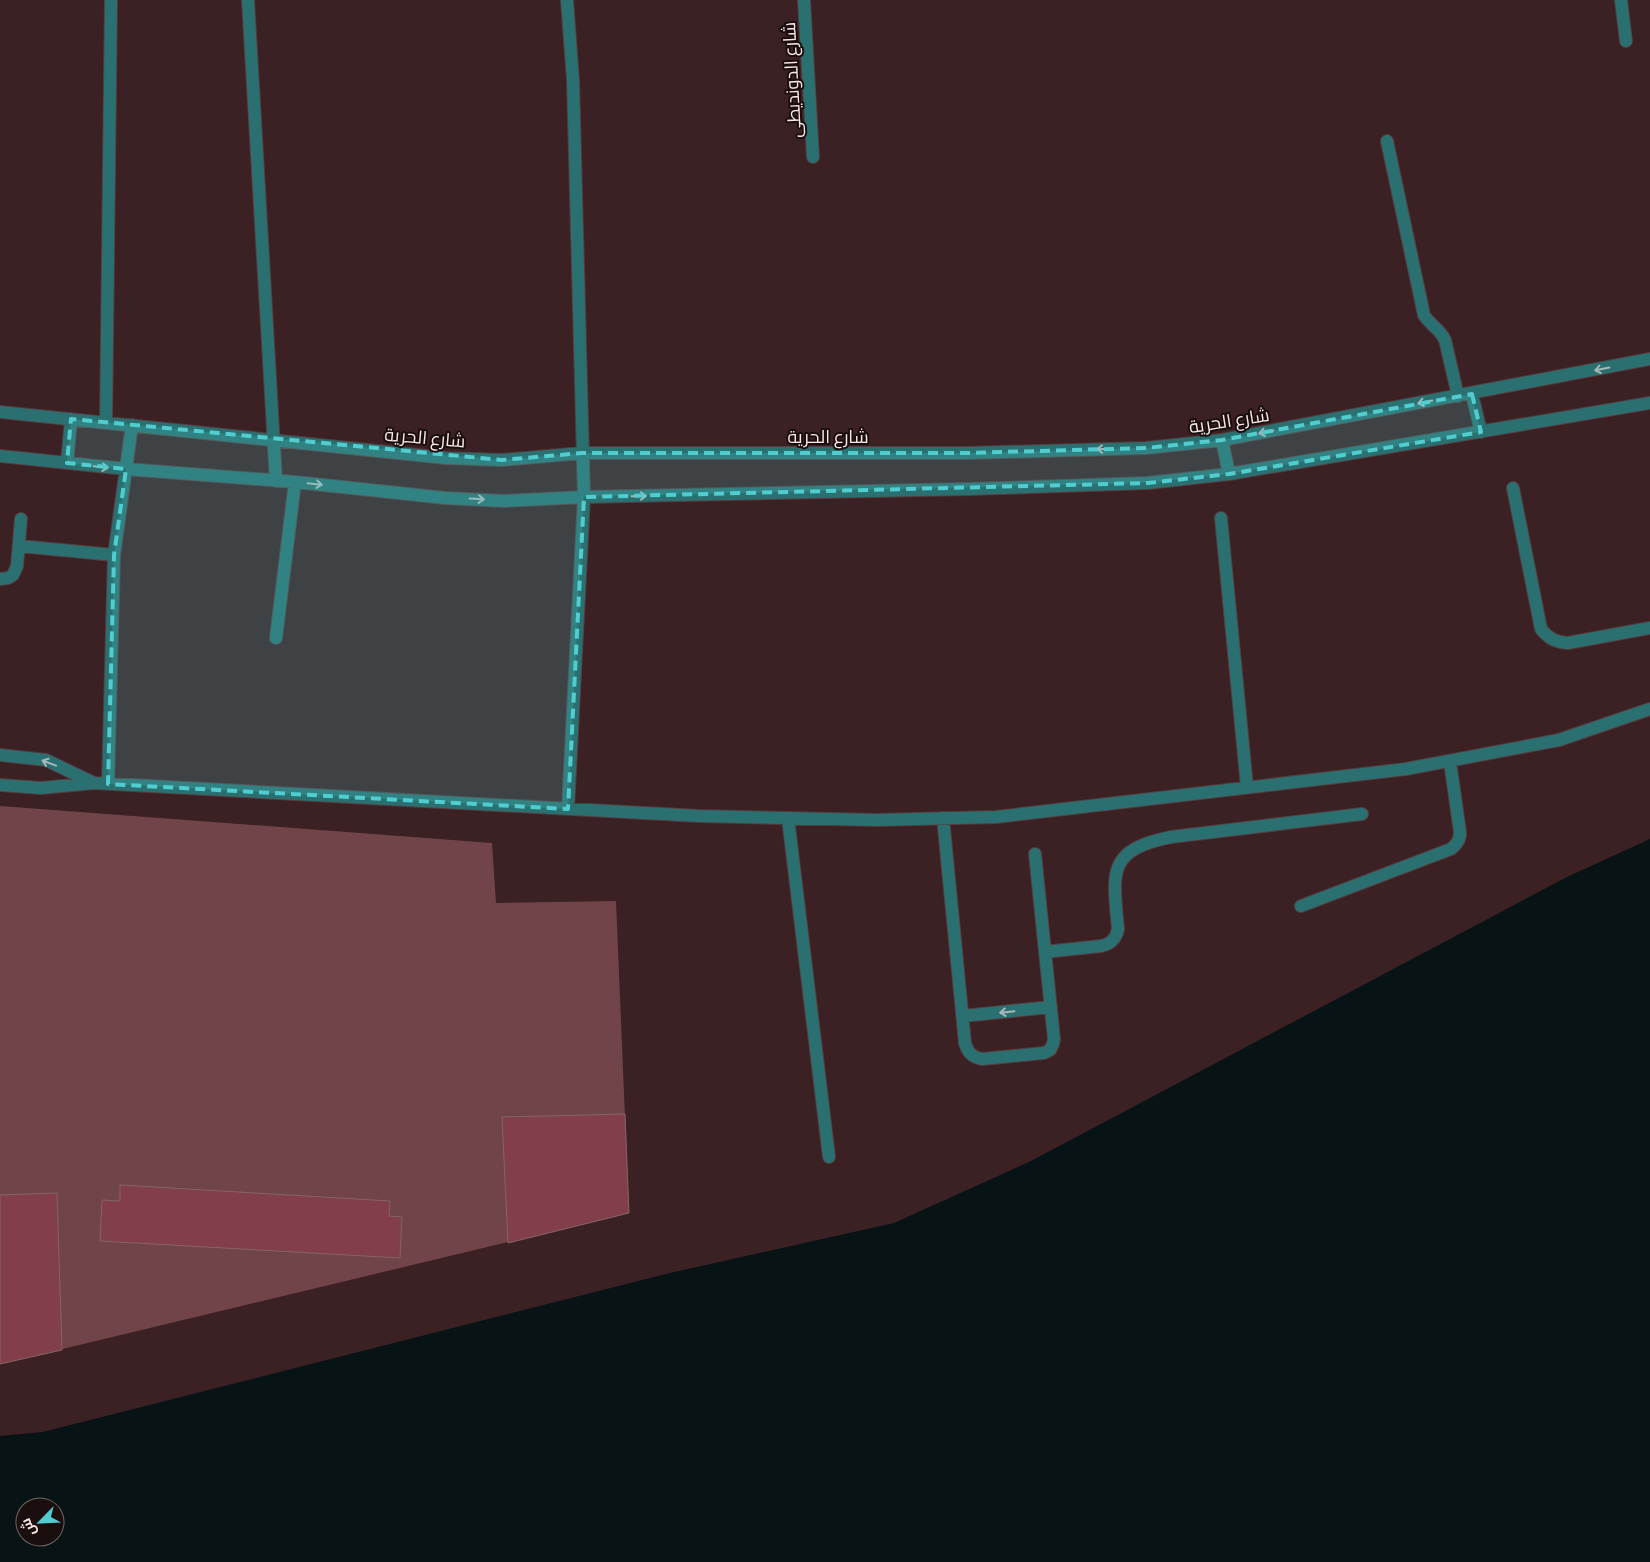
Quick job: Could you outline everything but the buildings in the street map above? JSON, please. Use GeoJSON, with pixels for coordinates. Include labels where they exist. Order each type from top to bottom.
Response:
{"type":"FeatureCollection","features":[{"type":"Feature","properties":{"kind":"street"},"geometry":{"type":"LineString","coordinates":[[106,423],[111,0]]}},
{"type":"Feature","properties":{"kind":"street"},"geometry":{"type":"LineString","coordinates":[[248,0],[276,481]]}},
{"type":"Feature","properties":{"kind":"street"},"geometry":{"type":"LineString","coordinates":[[567,0],[573,80],[584,497],[568,809]]}},
{"type":"Feature","properties":{"kind":"street","name":"شارع الدونديطى"},"geometry":{"type":"LineString","coordinates":[[804,0],[813,157]]}},
{"type":"Feature","properties":{"kind":"street"},"geometry":{"type":"LineString","coordinates":[[1621,0],[1626,41]]}},
{"type":"Feature","properties":{"kind":"street"},"geometry":{"type":"LineString","coordinates":[[1387,141],[1424,316],[1432,326],[1438,329],[1445,340],[1458,396]]}},
{"type":"Feature","properties":{"kind":"street","name":"شارع الحرية"},"geometry":{"type":"LineString","coordinates":[[0,412],[446,458],[493,460],[582,453],[967,453],[1146,448],[1222,440],[1650,359]]}},
{"type":"Feature","properties":{"kind":"street"},"geometry":{"type":"LineString","coordinates":[[1472,394],[1481,432]]}},
{"type":"Feature","properties":{"kind":"street"},"geometry":{"type":"LineString","coordinates":[[0,456],[126,469],[295,482],[445,498],[494,500],[970,489],[1148,482],[1229,474],[1650,403]]}},
{"type":"Feature","properties":{"kind":"street"},"geometry":{"type":"LineString","coordinates":[[67,463],[71,419]]}},
{"type":"Feature","properties":{"kind":"street"},"geometry":{"type":"LineString","coordinates":[[108,784],[114,555],[132,425]]}},
{"type":"Feature","properties":{"kind":"street"},"geometry":{"type":"LineString","coordinates":[[1222,440],[1229,474]]}},
{"type":"Feature","properties":{"kind":"street"},"geometry":{"type":"LineString","coordinates":[[276,638],[295,482]]}},
{"type":"Feature","properties":{"kind":"street"},"geometry":{"type":"LineString","coordinates":[[1513,488],[1542,630],[1548,638],[1568,643],[1650,628]]}},
{"type":"Feature","properties":{"kind":"street"},"geometry":{"type":"LineString","coordinates":[[1221,518],[1247,787]]}},
{"type":"Feature","properties":{"kind":"street"},"geometry":{"type":"LineString","coordinates":[[0,579],[8,578],[16,571],[21,519]]}},
{"type":"Feature","properties":{"kind":"street"},"geometry":{"type":"LineString","coordinates":[[19,546],[114,555]]}},
{"type":"Feature","properties":{"kind":"street"},"geometry":{"type":"LineString","coordinates":[[0,785],[41,788],[94,783],[699,816],[877,820],[996,817],[1406,769],[1450,762],[1559,740],[1650,709]]}},
{"type":"Feature","properties":{"kind":"street"},"geometry":{"type":"LineString","coordinates":[[0,755],[46,760],[94,783]]}},
{"type":"Feature","properties":{"kind":"street"},"geometry":{"type":"LineString","coordinates":[[1301,906],[1452,850],[1460,839],[1460,832],[1450,762]]}},
{"type":"Feature","properties":{"kind":"street"},"geometry":{"type":"LineString","coordinates":[[1045,952],[1107,945],[1113,941],[1118,929],[1114,883],[1118,867],[1126,854],[1138,846],[1154,840],[1171,837],[1362,814]]}},
{"type":"Feature","properties":{"kind":"street"},"geometry":{"type":"LineString","coordinates":[[788,818],[829,1157]]}},
{"type":"Feature","properties":{"kind":"street"},"geometry":{"type":"LineString","coordinates":[[943,818],[967,1050],[976,1058],[1044,1053],[1050,1050],[1053,1044],[1054,1038],[1035,854]]}},
{"type":"Feature","properties":{"kind":"street"},"geometry":{"type":"LineString","coordinates":[[963,1016],[1051,1007]]}},
{"type":"Feature","properties":{"kind":"highlighted area"},"geometry":{"type":"Polygon","coordinates":[[[1472,394],[1481,432],[1229,474],[1148,483],[584,497],[568,809],[108,784],[114,555],[126,469],[67,463],[71,419],[502,460],[582,453],[967,453],[1146,448],[1222,440],[1472,394]]]}},
{"type":"Feature","properties":{"kind":"shaded area"},"geometry":{"type":"Polygon","coordinates":[[[0,806],[492,843],[496,903],[616,901],[629,1213],[0,1364],[0,806]]]}},
{"type":"Feature","properties":{"kind":"shaded area"},"geometry":{"type":"Polygon","coordinates":[[[1650,839],[1650,1562],[0,1562],[0,1436],[43,1432],[670,1273],[894,1223],[1031,1161],[1567,877],[1650,839]]]}}]}
